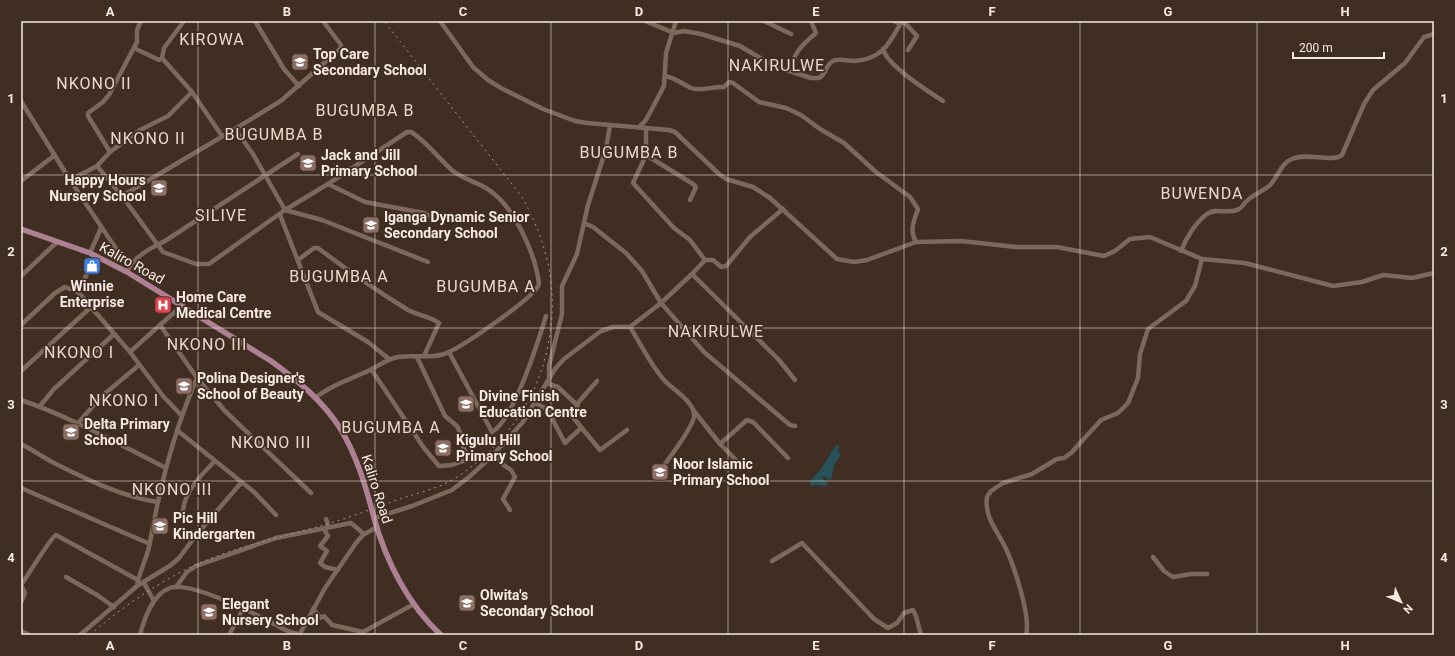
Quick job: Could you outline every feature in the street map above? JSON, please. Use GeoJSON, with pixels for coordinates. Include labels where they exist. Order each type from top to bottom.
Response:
{"type":"FeatureCollection","features":[{"type":"Feature","properties":{"kind":"main road","name":"Kaliro Road"},"geometry":{"type":"LineString","coordinates":[[21,229],[90,253],[128,270],[270,361],[292,376],[316,397],[339,426],[353,454],[363,478],[377,527],[396,574],[421,614],[441,635]]}},
{"type":"Feature","properties":{"kind":"street"},"geometry":{"type":"LineString","coordinates":[[110,152],[88,116],[88,113],[103,102],[109,95],[134,48],[138,37],[137,30],[141,21]]}},
{"type":"Feature","properties":{"kind":"street"},"geometry":{"type":"LineString","coordinates":[[162,58],[164,48],[184,21]]}},
{"type":"Feature","properties":{"kind":"street"},"geometry":{"type":"LineString","coordinates":[[255,21],[284,69],[299,86]]}},
{"type":"Feature","properties":{"kind":"street"},"geometry":{"type":"LineString","coordinates":[[122,196],[282,100],[299,86],[342,47],[324,21]]}},
{"type":"Feature","properties":{"kind":"street"},"geometry":{"type":"LineString","coordinates":[[440,21],[473,67],[501,88],[543,109],[575,121],[675,132],[718,174],[726,179],[753,186],[770,198],[837,259],[854,262],[867,260],[916,242],[961,241],[1016,247],[1057,247],[1104,256],[1115,251],[1130,239],[1150,237],[1202,259],[1245,263],[1334,286],[1362,282],[1382,275],[1412,278],[1434,273]]}},
{"type":"Feature","properties":{"kind":"street"},"geometry":{"type":"LineString","coordinates":[[645,21],[674,33],[683,31]]}},
{"type":"Feature","properties":{"kind":"street"},"geometry":{"type":"LineString","coordinates":[[764,21],[791,34]]}},
{"type":"Feature","properties":{"kind":"street"},"geometry":{"type":"LineString","coordinates":[[791,71],[792,60],[803,44],[816,33],[811,21]]}},
{"type":"Feature","properties":{"kind":"street"},"geometry":{"type":"LineString","coordinates":[[894,21],[904,22],[917,36],[908,50]]}},
{"type":"Feature","properties":{"kind":"street"},"geometry":{"type":"LineString","coordinates":[[639,127],[646,120],[661,92],[665,76],[666,53],[674,33],[676,22]]}},
{"type":"Feature","properties":{"kind":"street"},"geometry":{"type":"LineString","coordinates":[[676,22],[677,28],[683,31],[701,34],[740,46],[774,66],[812,78],[820,78],[825,74],[826,67],[831,62],[837,60],[853,61],[871,59],[883,49],[901,22]]}},
{"type":"Feature","properties":{"kind":"street"},"geometry":{"type":"LineString","coordinates":[[1181,251],[1185,241],[1208,213],[1216,210],[1233,211],[1239,209],[1248,199],[1267,188],[1284,164],[1292,159],[1315,156],[1334,159],[1342,155],[1364,104],[1373,90],[1405,63],[1424,37],[1434,34]]}},
{"type":"Feature","properties":{"kind":"street"},"geometry":{"type":"LineString","coordinates":[[134,48],[159,60],[162,58]]}},
{"type":"Feature","properties":{"kind":"street"},"geometry":{"type":"LineString","coordinates":[[883,49],[884,54],[904,74],[943,101]]}},
{"type":"Feature","properties":{"kind":"street"},"geometry":{"type":"LineString","coordinates":[[162,58],[192,92],[222,136]]}},
{"type":"Feature","properties":{"kind":"street"},"geometry":{"type":"LineString","coordinates":[[665,76],[679,80],[691,88],[696,89],[715,86],[724,87],[729,82],[733,83],[759,102],[786,108],[801,115],[820,129],[844,143],[876,172],[914,201],[918,209],[912,227],[912,235],[916,242]]}},
{"type":"Feature","properties":{"kind":"street"},"geometry":{"type":"LineString","coordinates":[[70,180],[97,166],[110,152],[140,130],[168,116],[192,92]]}},
{"type":"Feature","properties":{"kind":"street"},"geometry":{"type":"LineString","coordinates":[[21,101],[128,270],[142,255],[298,154]]}},
{"type":"Feature","properties":{"kind":"street"},"geometry":{"type":"LineString","coordinates":[[548,381],[549,366],[562,314],[562,286],[577,254],[592,190],[606,149],[610,125]]}},
{"type":"Feature","properties":{"kind":"street"},"geometry":{"type":"LineString","coordinates":[[646,128],[646,155],[633,183],[635,188],[674,228],[690,240],[705,260]]}},
{"type":"Feature","properties":{"kind":"street"},"geometry":{"type":"LineString","coordinates":[[235,129],[265,174],[285,210],[322,220],[428,262]]}},
{"type":"Feature","properties":{"kind":"street"},"geometry":{"type":"LineString","coordinates":[[97,166],[122,196],[163,252],[196,264],[209,264],[285,210],[328,184],[407,132],[411,132],[459,175],[485,187],[494,193],[509,210],[533,258],[538,275],[538,288],[478,335],[449,352],[417,357],[399,357],[389,359],[371,369],[336,383],[316,397]]}},
{"type":"Feature","properties":{"kind":"street"},"geometry":{"type":"LineString","coordinates":[[21,181],[55,155]]}},
{"type":"Feature","properties":{"kind":"street"},"geometry":{"type":"LineString","coordinates":[[646,155],[696,187],[690,200]]}},
{"type":"Feature","properties":{"kind":"street"},"geometry":{"type":"LineString","coordinates":[[328,184],[365,202],[424,213],[435,219]]}},
{"type":"Feature","properties":{"kind":"street"},"geometry":{"type":"LineString","coordinates":[[374,518],[412,506],[452,490],[476,471],[523,422],[548,381],[564,359],[601,331],[612,327],[630,327],[661,303],[705,260],[713,260],[721,267],[726,266],[750,237],[783,209]]}},
{"type":"Feature","properties":{"kind":"street"},"geometry":{"type":"LineString","coordinates":[[280,215],[318,312],[368,342],[389,359]]}},
{"type":"Feature","properties":{"kind":"street"},"geometry":{"type":"LineString","coordinates":[[584,223],[626,253],[642,271],[661,303],[704,352],[790,425],[795,426]]}},
{"type":"Feature","properties":{"kind":"street"},"geometry":{"type":"LineString","coordinates":[[90,253],[101,228]]}},
{"type":"Feature","properties":{"kind":"street"},"geometry":{"type":"LineString","coordinates":[[21,276],[57,242]]}},
{"type":"Feature","properties":{"kind":"street"},"geometry":{"type":"LineString","coordinates":[[298,260],[314,248],[318,248],[353,274],[409,310],[422,317],[436,320],[439,323],[424,356]]}},
{"type":"Feature","properties":{"kind":"street"},"geometry":{"type":"LineString","coordinates":[[78,292],[96,256]]}},
{"type":"Feature","properties":{"kind":"street"},"geometry":{"type":"LineString","coordinates":[[1026,635],[1025,608],[1007,552],[990,521],[987,497],[991,491],[1003,483],[1032,474],[1071,453],[1101,420],[1118,413],[1128,403],[1138,378],[1140,354],[1148,329],[1186,301],[1195,286],[1202,259]]}},
{"type":"Feature","properties":{"kind":"street"},"geometry":{"type":"LineString","coordinates":[[692,274],[779,360],[795,380]]}},
{"type":"Feature","properties":{"kind":"street"},"geometry":{"type":"LineString","coordinates":[[21,325],[55,293],[65,287],[69,287],[78,292],[130,352],[163,396],[181,415]]}},
{"type":"Feature","properties":{"kind":"street"},"geometry":{"type":"LineString","coordinates":[[130,352],[183,305]]}},
{"type":"Feature","properties":{"kind":"street"},"geometry":{"type":"LineString","coordinates":[[21,371],[91,307]]}},
{"type":"Feature","properties":{"kind":"street"},"geometry":{"type":"LineString","coordinates":[[449,352],[492,432],[498,429],[520,389],[546,316]]}},
{"type":"Feature","properties":{"kind":"street"},"geometry":{"type":"LineString","coordinates":[[160,325],[197,378],[246,432],[280,462],[310,493]]}},
{"type":"Feature","properties":{"kind":"street"},"geometry":{"type":"LineString","coordinates":[[630,327],[665,381],[689,403],[720,444],[743,467]]}},
{"type":"Feature","properties":{"kind":"street"},"geometry":{"type":"LineString","coordinates":[[40,406],[54,389],[114,334]]}},
{"type":"Feature","properties":{"kind":"street"},"geometry":{"type":"LineString","coordinates":[[371,369],[424,448],[439,466],[452,465],[469,459],[463,447],[463,439],[457,426],[445,416],[417,357]]}},
{"type":"Feature","properties":{"kind":"street"},"geometry":{"type":"LineString","coordinates":[[78,423],[101,396],[139,365]]}},
{"type":"Feature","properties":{"kind":"street"},"geometry":{"type":"LineString","coordinates":[[137,586],[150,544],[166,468],[178,431],[181,415],[197,378]]}},
{"type":"Feature","properties":{"kind":"street"},"geometry":{"type":"LineString","coordinates":[[548,381],[558,386],[577,404]]}},
{"type":"Feature","properties":{"kind":"street"},"geometry":{"type":"LineString","coordinates":[[597,381],[577,404],[578,408],[572,415],[600,450],[627,430]]}},
{"type":"Feature","properties":{"kind":"street"},"geometry":{"type":"LineString","coordinates":[[21,400],[40,406],[78,423],[166,468]]}},
{"type":"Feature","properties":{"kind":"street"},"geometry":{"type":"LineString","coordinates":[[535,403],[547,410],[565,443],[581,428]]}},
{"type":"Feature","properties":{"kind":"street"},"geometry":{"type":"LineString","coordinates":[[664,467],[689,427],[694,416],[693,410]]}},
{"type":"Feature","properties":{"kind":"street"},"geometry":{"type":"LineString","coordinates":[[720,444],[747,420],[753,422],[788,458]]}},
{"type":"Feature","properties":{"kind":"street"},"geometry":{"type":"LineString","coordinates":[[178,431],[254,492],[276,514]]}},
{"type":"Feature","properties":{"kind":"street"},"geometry":{"type":"LineString","coordinates":[[21,444],[56,464],[96,483],[145,500],[158,502]]}},
{"type":"Feature","properties":{"kind":"street"},"geometry":{"type":"LineString","coordinates":[[494,453],[502,464],[511,470],[515,477],[503,500],[510,510]]}},
{"type":"Feature","properties":{"kind":"street"},"geometry":{"type":"LineString","coordinates":[[183,510],[184,501],[193,487],[215,461]]}},
{"type":"Feature","properties":{"kind":"street"},"geometry":{"type":"LineString","coordinates":[[80,635],[137,586],[144,583],[179,558],[197,534],[242,483]]}},
{"type":"Feature","properties":{"kind":"street"},"geometry":{"type":"LineString","coordinates":[[21,488],[150,544]]}},
{"type":"Feature","properties":{"kind":"street"},"geometry":{"type":"LineString","coordinates":[[326,519],[328,524],[325,528],[328,536],[320,546],[326,551],[320,563],[325,567],[338,570]]}},
{"type":"Feature","properties":{"kind":"street"},"geometry":{"type":"LineString","coordinates":[[176,587],[186,572],[196,566],[276,538],[316,528],[325,528],[351,522],[364,534]]}},
{"type":"Feature","properties":{"kind":"street"},"geometry":{"type":"LineString","coordinates":[[140,635],[154,601],[166,590],[176,587],[188,588],[243,609],[292,634],[300,635],[325,588],[364,534],[377,527]]}},
{"type":"Feature","properties":{"kind":"street"},"geometry":{"type":"LineString","coordinates":[[21,602],[25,593],[21,586],[44,552],[51,538],[56,535],[138,580]]}},
{"type":"Feature","properties":{"kind":"street"},"geometry":{"type":"LineString","coordinates":[[772,561],[802,543],[874,619],[888,628],[897,623],[904,613],[913,610],[921,635]]}},
{"type":"Feature","properties":{"kind":"street"},"geometry":{"type":"LineString","coordinates":[[1153,557],[1164,571],[1173,577],[1191,574],[1207,574]]}},
{"type":"Feature","properties":{"kind":"street"},"geometry":{"type":"LineString","coordinates":[[66,577],[98,595],[114,607]]}},
{"type":"Feature","properties":{"kind":"street"},"geometry":{"type":"LineString","coordinates":[[144,583],[154,601]]}},
{"type":"Feature","properties":{"kind":"street"},"geometry":{"type":"LineString","coordinates":[[313,609],[321,618],[324,616],[332,625],[363,632],[414,604]]}},
{"type":"Feature","properties":{"kind":"street"},"geometry":{"type":"LineString","coordinates":[[229,635],[243,609]]}},
{"type":"Feature","properties":{"kind":"street"},"geometry":{"type":"LineString","coordinates":[[21,631],[28,634]]}},
{"type":"Feature","properties":{"kind":"water"},"geometry":{"type":"Polygon","coordinates":[[[836,445],[839,446],[838,451],[841,455],[833,466],[835,467],[832,473],[832,478],[829,480],[824,476],[822,478],[828,483],[825,487],[820,485],[812,486],[809,483],[821,469],[836,445]]]}},
{"type":"Feature","properties":{"kind":"railway"},"geometry":{"type":"LineString","coordinates":[[90,635],[140,596],[181,572],[211,558],[227,552],[346,518],[446,483],[476,464],[490,451],[515,422],[534,390],[546,354],[552,312],[550,273],[540,235],[522,197],[384,21]]}},
{"type":"Feature","properties":{"kind":"place","name":"Top Care Secondary School"},"geometry":{"type":"Point","coordinates":[300,62]}},
{"type":"Feature","properties":{"kind":"place","name":"Jack and Jill Primary School"},"geometry":{"type":"Point","coordinates":[308,163]}},
{"type":"Feature","properties":{"kind":"place","name":"Happy Hours Nursery School"},"geometry":{"type":"Point","coordinates":[159,188]}},
{"type":"Feature","properties":{"kind":"place","name":"Iganga Dynamic Senior Secondary School"},"geometry":{"type":"Point","coordinates":[371,225]}},
{"type":"Feature","properties":{"kind":"place","name":"Winnie Enterprise"},"geometry":{"type":"Point","coordinates":[92,266]}},
{"type":"Feature","properties":{"kind":"place","name":"Home Care Medical Centre"},"geometry":{"type":"Point","coordinates":[163,305]}},
{"type":"Feature","properties":{"kind":"place","name":"Polina Designer's School of Beauty"},"geometry":{"type":"Point","coordinates":[184,386]}},
{"type":"Feature","properties":{"kind":"place","name":"Divine Finish Education Centre"},"geometry":{"type":"Point","coordinates":[466,404]}},
{"type":"Feature","properties":{"kind":"place","name":"Delta Primary School"},"geometry":{"type":"Point","coordinates":[71,432]}},
{"type":"Feature","properties":{"kind":"place","name":"Kigulu Hill Primary School"},"geometry":{"type":"Point","coordinates":[443,448]}},
{"type":"Feature","properties":{"kind":"place","name":"Noor Islamic Primary School"},"geometry":{"type":"Point","coordinates":[660,472]}},
{"type":"Feature","properties":{"kind":"place","name":"Pic Hill Kindergarten"},"geometry":{"type":"Point","coordinates":[160,526]}},
{"type":"Feature","properties":{"kind":"place","name":"Olwita's Secondary School"},"geometry":{"type":"Point","coordinates":[467,603]}},
{"type":"Feature","properties":{"kind":"place","name":"Elegant Nursery School"},"geometry":{"type":"Point","coordinates":[209,612]}},
{"type":"Feature","properties":{"kind":"district","name":"KIROWA"},"geometry":{"type":"Point","coordinates":[212,39]}},
{"type":"Feature","properties":{"kind":"district","name":"NAKIRULWE"},"geometry":{"type":"Point","coordinates":[777,65]}},
{"type":"Feature","properties":{"kind":"district","name":"NKONO II"},"geometry":{"type":"Point","coordinates":[94,83]}},
{"type":"Feature","properties":{"kind":"district","name":"BUGUMBA B"},"geometry":{"type":"Point","coordinates":[365,110]}},
{"type":"Feature","properties":{"kind":"district","name":"BUGUMBA B"},"geometry":{"type":"Point","coordinates":[274,134]}},
{"type":"Feature","properties":{"kind":"district","name":"NKONO II"},"geometry":{"type":"Point","coordinates":[148,138]}},
{"type":"Feature","properties":{"kind":"district","name":"BUGUMBA B"},"geometry":{"type":"Point","coordinates":[629,152]}},
{"type":"Feature","properties":{"kind":"district","name":"BUWENDA"},"geometry":{"type":"Point","coordinates":[1202,193]}},
{"type":"Feature","properties":{"kind":"district","name":"SILIVE"},"geometry":{"type":"Point","coordinates":[221,215]}},
{"type":"Feature","properties":{"kind":"district","name":"BUGUMBA A"},"geometry":{"type":"Point","coordinates":[339,276]}},
{"type":"Feature","properties":{"kind":"district","name":"BUGUMBA A"},"geometry":{"type":"Point","coordinates":[486,286]}},
{"type":"Feature","properties":{"kind":"district","name":"NAKIRULWE"},"geometry":{"type":"Point","coordinates":[716,331]}},
{"type":"Feature","properties":{"kind":"district","name":"NKONO III"},"geometry":{"type":"Point","coordinates":[207,344]}},
{"type":"Feature","properties":{"kind":"district","name":"NKONO I"},"geometry":{"type":"Point","coordinates":[79,352]}},
{"type":"Feature","properties":{"kind":"district","name":"NKONO I"},"geometry":{"type":"Point","coordinates":[124,400]}},
{"type":"Feature","properties":{"kind":"district","name":"BUGUMBA A"},"geometry":{"type":"Point","coordinates":[391,427]}},
{"type":"Feature","properties":{"kind":"district","name":"NKONO III"},"geometry":{"type":"Point","coordinates":[271,442]}},
{"type":"Feature","properties":{"kind":"district","name":"NKONO III"},"geometry":{"type":"Point","coordinates":[172,489]}}]}
